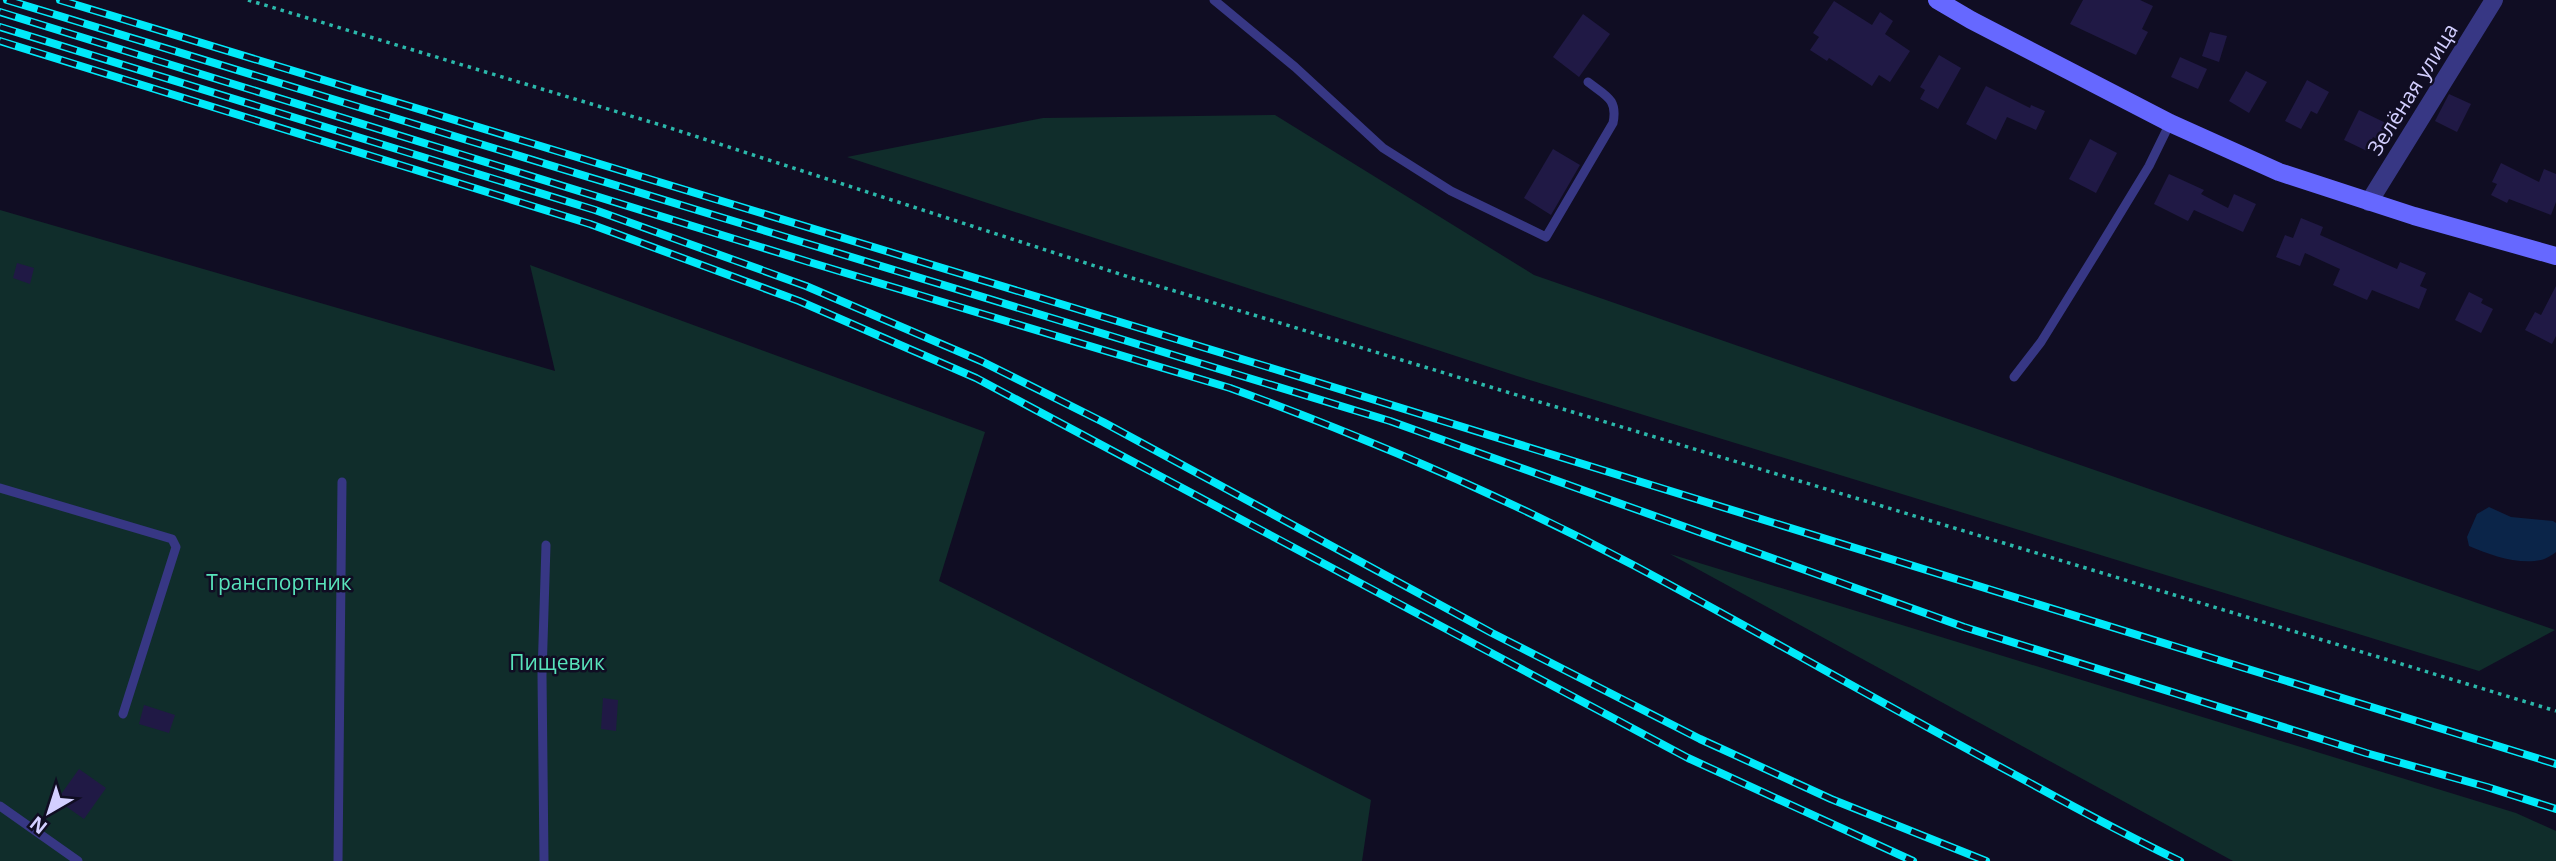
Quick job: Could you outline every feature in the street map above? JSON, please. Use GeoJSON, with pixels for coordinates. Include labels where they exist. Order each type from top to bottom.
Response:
{"type":"FeatureCollection","features":[{"type":"Feature","properties":{"kind":"street"},"geometry":{"type":"LineString","coordinates":[[1937,0],[2171,123],[2278,172],[2369,202],[2556,256]]}},
{"type":"Feature","properties":{"kind":"street","name":"Зелёная улица"},"geometry":{"type":"LineString","coordinates":[[2369,202],[2494,0]]}},
{"type":"Feature","properties":{"kind":"lane"},"geometry":{"type":"LineString","coordinates":[[1214,0],[1295,67],[1383,148],[1451,191],[1546,237],[1613,123],[1616,109],[1611,100],[1588,82]]}},
{"type":"Feature","properties":{"kind":"lane"},"geometry":{"type":"LineString","coordinates":[[2014,377],[2041,342],[2093,258],[2149,166],[2171,123]]}},
{"type":"Feature","properties":{"kind":"lane"},"geometry":{"type":"LineString","coordinates":[[338,861],[342,482]]}},
{"type":"Feature","properties":{"kind":"lane"},"geometry":{"type":"LineString","coordinates":[[0,488],[172,539],[176,547],[123,714]]}},
{"type":"Feature","properties":{"kind":"lane"},"geometry":{"type":"LineString","coordinates":[[544,861],[542,675],[546,545]]}},
{"type":"Feature","properties":{"kind":"lane"},"geometry":{"type":"LineString","coordinates":[[0,806],[78,861]]}},
{"type":"Feature","properties":{"kind":"path"},"geometry":{"type":"LineString","coordinates":[[248,0],[664,125],[1132,278],[2556,711]]}},
{"type":"Feature","properties":{"kind":"green space"},"geometry":{"type":"Polygon","coordinates":[[[1275,115],[1534,275],[2555,630],[2479,671],[1517,376],[847,157],[1043,118],[1275,115]]]}},
{"type":"Feature","properties":{"kind":"green space","name":"Транспортник"},"geometry":{"type":"Polygon","coordinates":[[[0,210],[555,371],[530,265],[985,432],[939,581],[1371,800],[1362,861],[0,861],[0,210]]]}},
{"type":"Feature","properties":{"kind":"green space"},"geometry":{"type":"Polygon","coordinates":[[[1670,554],[2516,813],[2556,831],[2556,861],[2233,861],[1670,554]]]}},
{"type":"Feature","properties":{"kind":"water"},"geometry":{"type":"Polygon","coordinates":[[[2489,507],[2511,517],[2556,523],[2556,552],[2543,559],[2523,561],[2495,556],[2469,546],[2467,537],[2477,514],[2489,507]]]}},
{"type":"Feature","properties":{"kind":"building"},"geometry":{"type":"Polygon","coordinates":[[[2083,0],[2140,0],[2153,6],[2142,29],[2148,32],[2136,55],[2070,24],[2083,0]]]}},
{"type":"Feature","properties":{"kind":"building"},"geometry":{"type":"Polygon","coordinates":[[[1834,1],[1872,25],[1880,12],[1893,21],[1885,34],[1910,51],[1890,82],[1879,75],[1872,86],[1829,58],[1827,61],[1810,50],[1819,37],[1813,33],[1834,1]]]}},
{"type":"Feature","properties":{"kind":"building"},"geometry":{"type":"Polygon","coordinates":[[[1583,14],[1610,34],[1579,77],[1553,57],[1583,14]]]}},
{"type":"Feature","properties":{"kind":"building"},"geometry":{"type":"Polygon","coordinates":[[[2210,32],[2227,36],[2219,62],[2202,56],[2210,32]]]}},
{"type":"Feature","properties":{"kind":"building"},"geometry":{"type":"Polygon","coordinates":[[[1939,55],[1961,68],[1938,109],[1920,99],[1925,90],[1920,87],[1939,55]]]}},
{"type":"Feature","properties":{"kind":"building"},"geometry":{"type":"Polygon","coordinates":[[[2180,57],[2207,69],[2198,89],[2171,77],[2180,57]]]}},
{"type":"Feature","properties":{"kind":"building"},"geometry":{"type":"Polygon","coordinates":[[[2246,71],[2267,82],[2249,113],[2229,101],[2246,71]]]}},
{"type":"Feature","properties":{"kind":"building"},"geometry":{"type":"Polygon","coordinates":[[[2307,80],[2329,92],[2317,114],[2311,111],[2301,129],[2285,121],[2307,80]]]}},
{"type":"Feature","properties":{"kind":"building"},"geometry":{"type":"Polygon","coordinates":[[[1986,86],[2030,108],[2031,105],[2045,111],[2036,130],[2007,117],[1996,140],[1966,124],[1986,86]]]}},
{"type":"Feature","properties":{"kind":"building"},"geometry":{"type":"Polygon","coordinates":[[[2449,94],[2471,104],[2457,132],[2435,121],[2449,94]]]}},
{"type":"Feature","properties":{"kind":"building"},"geometry":{"type":"Polygon","coordinates":[[[2359,110],[2394,127],[2386,143],[2373,137],[2367,151],[2344,140],[2359,110]]]}},
{"type":"Feature","properties":{"kind":"building"},"geometry":{"type":"Polygon","coordinates":[[[2090,139],[2117,153],[2096,193],[2069,179],[2090,139]]]}},
{"type":"Feature","properties":{"kind":"building"},"geometry":{"type":"Polygon","coordinates":[[[1553,149],[1580,165],[1551,215],[1524,198],[1553,149]]]}},
{"type":"Feature","properties":{"kind":"building"},"geometry":{"type":"Polygon","coordinates":[[[2501,163],[2539,182],[2544,169],[2556,174],[2556,202],[2551,215],[2509,199],[2507,203],[2491,195],[2497,184],[2492,182],[2501,163]]]}},
{"type":"Feature","properties":{"kind":"building"},"geometry":{"type":"Polygon","coordinates":[[[2169,174],[2204,190],[2201,194],[2228,208],[2234,194],[2256,204],[2243,232],[2194,210],[2188,221],[2154,204],[2169,174]]]}},
{"type":"Feature","properties":{"kind":"building"},"geometry":{"type":"Polygon","coordinates":[[[2301,218],[2323,227],[2320,235],[2397,269],[2400,262],[2426,273],[2420,286],[2427,289],[2419,309],[2372,290],[2367,300],[2333,285],[2340,269],[2305,253],[2300,266],[2276,257],[2285,235],[2293,238],[2301,218]]]}},
{"type":"Feature","properties":{"kind":"building"},"geometry":{"type":"Polygon","coordinates":[[[17,263],[34,268],[30,284],[13,278],[17,263]]]}},
{"type":"Feature","properties":{"kind":"building"},"geometry":{"type":"Polygon","coordinates":[[[2556,286],[2556,336],[2552,344],[2525,330],[2535,312],[2541,315],[2556,286]]]}},
{"type":"Feature","properties":{"kind":"building"},"geometry":{"type":"Polygon","coordinates":[[[2469,292],[2483,299],[2481,303],[2493,309],[2481,333],[2455,320],[2469,292]]]}},
{"type":"Feature","properties":{"kind":"building"},"geometry":{"type":"Polygon","coordinates":[[[603,698],[618,700],[616,731],[601,729],[603,698]]]}},
{"type":"Feature","properties":{"kind":"building"},"geometry":{"type":"Polygon","coordinates":[[[144,705],[175,715],[169,733],[139,724],[144,705]]]}},
{"type":"Feature","properties":{"kind":"building"},"geometry":{"type":"Polygon","coordinates":[[[79,769],[106,788],[84,819],[57,800],[79,769]]]}},
{"type":"Feature","properties":{"kind":"railway"},"geometry":{"type":"LineString","coordinates":[[7,0],[1390,421],[1964,627],[2366,753],[2556,809]]}},
{"type":"Feature","properties":{"kind":"railway"},"geometry":{"type":"LineString","coordinates":[[60,0],[1268,367],[2556,764]]}},
{"type":"Feature","properties":{"kind":"railway"},"geometry":{"type":"LineString","coordinates":[[0,12],[809,262],[1230,388],[1333,427],[1436,470],[1586,541],[1923,725],[2180,861]]}},
{"type":"Feature","properties":{"kind":"railway"},"geometry":{"type":"LineString","coordinates":[[0,27],[595,210],[806,286],[981,361],[1103,422],[1492,633],[1700,739],[1831,799],[1986,861]]}},
{"type":"Feature","properties":{"kind":"railway"},"geometry":{"type":"LineString","coordinates":[[0,41],[590,224],[799,301],[976,378],[1688,758],[1913,861]]}},
{"type":"Feature","properties":{"kind":"park label","name":"Пищевик"},"geometry":{"type":"Point","coordinates":[557,662]}}]}
